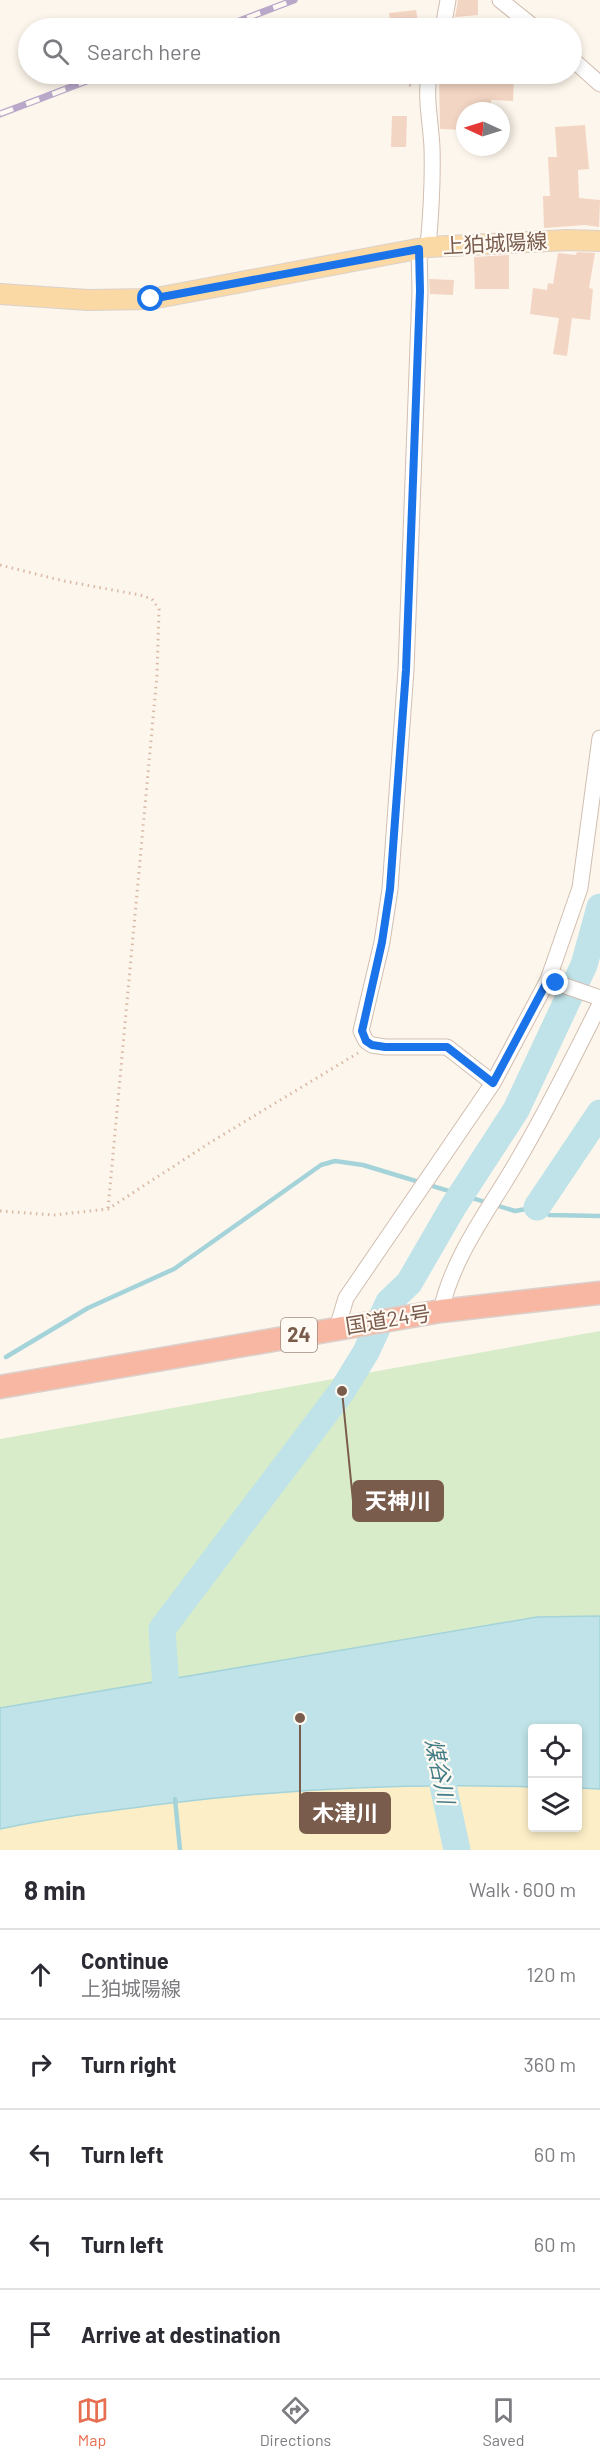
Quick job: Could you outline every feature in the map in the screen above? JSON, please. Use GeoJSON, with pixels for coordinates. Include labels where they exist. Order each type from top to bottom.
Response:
{"type":"FeatureCollection","features":[{"type":"Feature","properties":{"kind":"highway","name":"国道24号"},"geometry":{"type":"LineString","coordinates":[[0,1387],[441,1311],[600,1293]]}},
{"type":"Feature","properties":{"kind":"main road","name":"上狛城陽線"},"geometry":{"type":"LineString","coordinates":[[0,294],[88,300],[151,299],[423,248],[600,241]]}},
{"type":"Feature","properties":{"kind":"street"},"geometry":{"type":"LineString","coordinates":[[445,18],[448,0]]}},
{"type":"Feature","properties":{"kind":"street"},"geometry":{"type":"LineString","coordinates":[[500,0],[522,18]]}},
{"type":"Feature","properties":{"kind":"street"},"geometry":{"type":"LineString","coordinates":[[582,68],[600,84]]}},
{"type":"Feature","properties":{"kind":"street"},"geometry":{"type":"LineString","coordinates":[[427,84],[426,93],[432,148],[432,206],[423,248],[420,291],[406,670],[390,889],[382,942],[362,1031],[366,1041],[372,1045],[447,1047],[493,1083]]}},
{"type":"Feature","properties":{"kind":"street"},"geometry":{"type":"LineString","coordinates":[[337,1328],[346,1298],[493,1083],[552,982],[580,888],[600,738]]}},
{"type":"Feature","properties":{"kind":"street"},"geometry":{"type":"LineString","coordinates":[[441,1311],[446,1289],[473,1236],[554,1097],[599,1000],[552,982]]}},
{"type":"Feature","properties":{"kind":"path"},"geometry":{"type":"LineString","coordinates":[[408,84],[426,93]]}},
{"type":"Feature","properties":{"kind":"path"},"geometry":{"type":"LineString","coordinates":[[0,565],[64,581],[140,595],[152,599],[159,609],[157,675],[108,1209]]}},
{"type":"Feature","properties":{"kind":"path"},"geometry":{"type":"LineString","coordinates":[[0,1211],[54,1215],[108,1209],[211,1142],[372,1045]]}},
{"type":"Feature","properties":{"kind":"green space"},"geometry":{"type":"Polygon","coordinates":[[[600,1331],[600,1616],[537,1617],[0,1708],[0,1439],[600,1331]]]}},
{"type":"Feature","properties":{"kind":"sand"},"geometry":{"type":"Polygon","coordinates":[[[464,1784],[528,1787],[528,1832],[582,1832],[582,1788],[600,1789],[600,1850],[0,1850],[0,1829],[54,1817],[258,1793],[464,1784]]]}},
{"type":"Feature","properties":{"kind":"water"},"geometry":{"type":"Polygon","coordinates":[[[600,1616],[600,1789],[582,1788],[582,1724],[528,1724],[528,1787],[347,1788],[255,1794],[101,1812],[0,1829],[0,1708],[537,1617],[600,1616]]]}},
{"type":"Feature","properties":{"kind":"building"},"geometry":{"type":"Polygon","coordinates":[[[458,0],[478,0],[478,15],[455,17],[458,0]]]}},
{"type":"Feature","properties":{"kind":"building"},"geometry":{"type":"Polygon","coordinates":[[[416,10],[417,18],[390,18],[389,13],[416,10]]]}},
{"type":"Feature","properties":{"kind":"building"},"geometry":{"type":"Polygon","coordinates":[[[439,84],[514,84],[513,101],[456,102],[456,130],[440,129],[439,84]]]}},
{"type":"Feature","properties":{"kind":"building"},"geometry":{"type":"Polygon","coordinates":[[[392,116],[407,116],[406,147],[391,147],[392,116]]]}},
{"type":"Feature","properties":{"kind":"building"},"geometry":{"type":"Polygon","coordinates":[[[585,125],[589,169],[578,170],[579,198],[600,200],[599,227],[585,225],[544,228],[543,196],[550,196],[548,157],[557,157],[555,127],[585,125]]]}},
{"type":"Feature","properties":{"kind":"building"},"geometry":{"type":"Polygon","coordinates":[[[577,252],[595,253],[589,288],[593,289],[590,320],[572,318],[567,356],[553,354],[559,318],[530,314],[533,288],[547,290],[548,283],[553,284],[558,253],[576,255],[577,252]]]}},
{"type":"Feature","properties":{"kind":"building"},"geometry":{"type":"Polygon","coordinates":[[[509,255],[509,289],[475,289],[474,257],[509,255]]]}},
{"type":"Feature","properties":{"kind":"building"},"geometry":{"type":"Polygon","coordinates":[[[429,279],[454,280],[453,295],[430,294],[429,279]]]}},
{"type":"Feature","properties":{"kind":"waterway"},"geometry":{"type":"LineString","coordinates":[[168,1717],[162,1629],[342,1391],[366,1352],[389,1302],[409,1283],[453,1207],[516,1110],[584,965],[600,907]]}},
{"type":"Feature","properties":{"kind":"waterway"},"geometry":{"type":"LineString","coordinates":[[584,965],[590,961]]}},
{"type":"Feature","properties":{"kind":"waterway"},"geometry":{"type":"LineString","coordinates":[[537,1207],[600,1113]]}},
{"type":"Feature","properties":{"kind":"waterway"},"geometry":{"type":"LineString","coordinates":[[6,1357],[88,1308],[174,1269],[321,1165],[335,1161],[363,1165],[515,1211],[537,1207],[549,1215],[600,1216]]}},
{"type":"Feature","properties":{"kind":"waterway","name":"煤谷川"},"geometry":{"type":"LineString","coordinates":[[435,1748],[457,1850]]}},
{"type":"Feature","properties":{"kind":"waterway"},"geometry":{"type":"LineString","coordinates":[[175,1799],[180,1850]]}},
{"type":"Feature","properties":{"kind":"railway"},"geometry":{"type":"LineString","coordinates":[[247,18],[294,0]]}},
{"type":"Feature","properties":{"kind":"railway"},"geometry":{"type":"LineString","coordinates":[[0,114],[79,84]]}},
{"type":"Feature","properties":{"kind":"place","name":"天神川"},"geometry":{"type":"Point","coordinates":[342,1391]}},
{"type":"Feature","properties":{"kind":"place","name":"木津川"},"geometry":{"type":"Point","coordinates":[300,1718]}},
{"type":"Feature","properties":{"kind":"route"},"geometry":{"type":"LineString","coordinates":[[151,299],[419,249],[420,291],[414,497],[406,670],[390,889],[382,942],[362,1031],[366,1041],[372,1045],[447,1047],[493,1083],[548,980],[556,983]]}}]}
